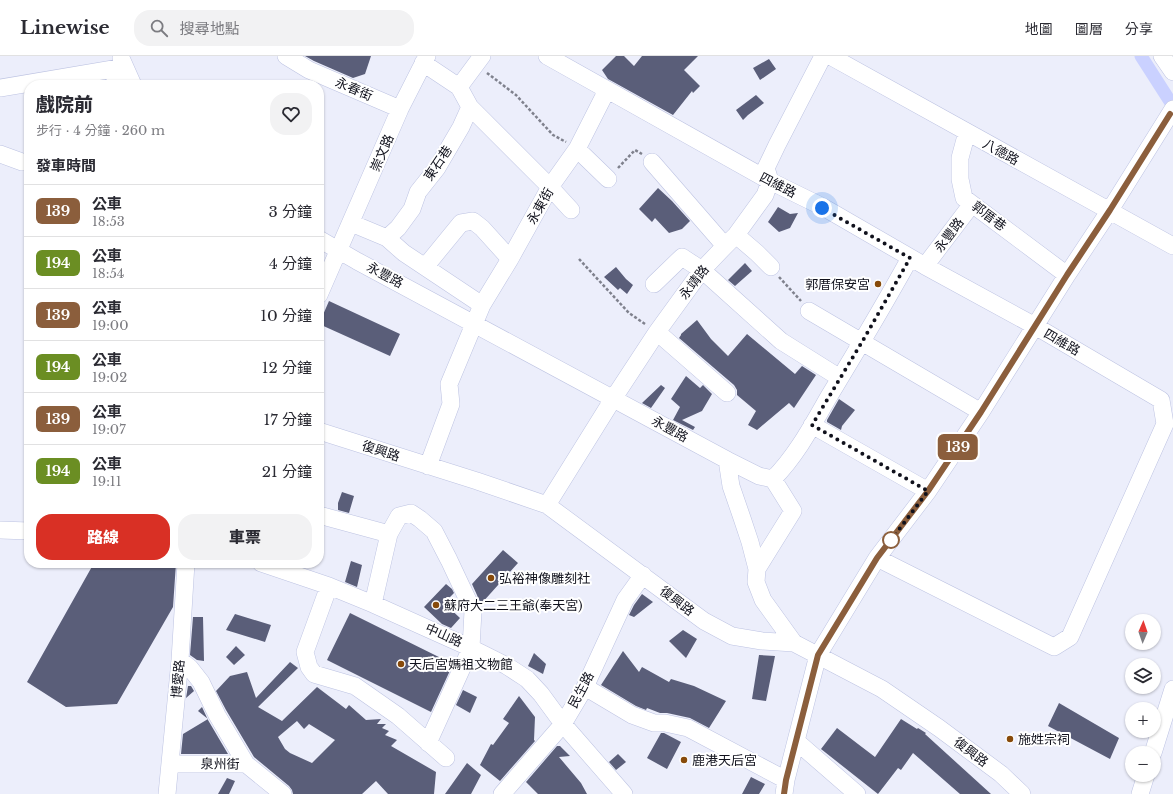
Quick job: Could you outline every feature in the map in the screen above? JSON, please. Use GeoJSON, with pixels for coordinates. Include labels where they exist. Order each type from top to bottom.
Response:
{"type":"FeatureCollection","features":[{"type":"Feature","properties":{"kind":"street","name":"永春街"},"geometry":{"type":"LineString","coordinates":[[286,56],[309,70],[400,109]]}},
{"type":"Feature","properties":{"kind":"street","name":"四維路"},"geometry":{"type":"LineString","coordinates":[[547,56],[770,181],[822,208],[1035,326],[1161,400],[1165,424],[1070,637],[1054,647],[877,558]]}},
{"type":"Feature","properties":{"kind":"street","name":"永靖路"},"geometry":{"type":"LineString","coordinates":[[547,505],[656,332],[702,270],[730,240],[765,195],[770,181],[766,168],[823,56]]}},
{"type":"Feature","properties":{"kind":"street","name":"八德路"},"geometry":{"type":"LineString","coordinates":[[830,56],[1173,246]]}},
{"type":"Feature","properties":{"kind":"street"},"geometry":{"type":"LineString","coordinates":[[1162,56],[1173,72]]}},
{"type":"Feature","properties":{"kind":"street","name":"崇文路"},"geometry":{"type":"LineString","coordinates":[[324,284],[400,109],[425,60]]}},
{"type":"Feature","properties":{"kind":"street"},"geometry":{"type":"LineString","coordinates":[[425,60],[459,87],[470,106],[571,210]]}},
{"type":"Feature","properties":{"kind":"street"},"geometry":{"type":"LineString","coordinates":[[459,87],[479,60]]}},
{"type":"Feature","properties":{"kind":"street"},"geometry":{"type":"LineString","coordinates":[[118,80],[127,71]]}},
{"type":"Feature","properties":{"kind":"street"},"geometry":{"type":"LineString","coordinates":[[60,80],[127,71]]}},
{"type":"Feature","properties":{"kind":"street"},"geometry":{"type":"LineString","coordinates":[[0,88],[24,85]]}},
{"type":"Feature","properties":{"kind":"street","name":"永東街"},"geometry":{"type":"LineString","coordinates":[[474,323],[482,305],[510,259],[550,187],[577,149],[607,90]]}},
{"type":"Feature","properties":{"kind":"street","name":"東石巷"},"geometry":{"type":"LineString","coordinates":[[387,238],[398,228],[412,209],[418,192],[437,168],[461,127],[470,106]]}},
{"type":"Feature","properties":{"kind":"street"},"geometry":{"type":"LineString","coordinates":[[585,687],[629,713],[654,723],[665,723],[688,728],[785,787],[818,655],[877,558],[928,491],[981,412],[1067,275],[1110,210],[1171,111]]}},
{"type":"Feature","properties":{"kind":"street","name":"郭厝巷"},"geometry":{"type":"LineString","coordinates":[[967,132],[960,158],[960,179],[964,198],[1067,275]]}},
{"type":"Feature","properties":{"kind":"street"},"geometry":{"type":"LineString","coordinates":[[577,149],[608,179]]}},
{"type":"Feature","properties":{"kind":"street"},"geometry":{"type":"LineString","coordinates":[[0,154],[24,162]]}},
{"type":"Feature","properties":{"kind":"street"},"geometry":{"type":"LineString","coordinates":[[652,162],[730,240],[757,253],[771,267]]}},
{"type":"Feature","properties":{"kind":"street","name":"永豐路"},"geometry":{"type":"LineString","coordinates":[[925,266],[972,204]]}},
{"type":"Feature","properties":{"kind":"street"},"geometry":{"type":"LineString","coordinates":[[425,267],[461,223],[473,221],[482,228],[510,259]]}},
{"type":"Feature","properties":{"kind":"street"},"geometry":{"type":"LineString","coordinates":[[351,223],[387,238],[404,253],[482,305]]}},
{"type":"Feature","properties":{"kind":"street","name":"永豐路"},"geometry":{"type":"LineString","coordinates":[[324,242],[727,460],[759,476],[773,479]]}},
{"type":"Feature","properties":{"kind":"street"},"geometry":{"type":"LineString","coordinates":[[654,284],[682,257],[702,270],[781,341],[840,378]]}},
{"type":"Feature","properties":{"kind":"street"},"geometry":{"type":"LineString","coordinates":[[757,569],[793,511],[773,479],[784,467],[812,425],[910,258]]}},
{"type":"Feature","properties":{"kind":"street"},"geometry":{"type":"LineString","coordinates":[[809,311],[981,412]]}},
{"type":"Feature","properties":{"kind":"street"},"geometry":{"type":"LineString","coordinates":[[428,466],[451,404],[449,384],[474,323]]}},
{"type":"Feature","properties":{"kind":"street"},"geometry":{"type":"LineString","coordinates":[[656,332],[727,393]]}},
{"type":"Feature","properties":{"kind":"street"},"geometry":{"type":"LineString","coordinates":[[812,425],[928,491]]}},
{"type":"Feature","properties":{"kind":"street","name":"復興路"},"geometry":{"type":"LineString","coordinates":[[324,433],[477,481],[547,505],[704,621],[732,636],[762,641],[794,643],[882,689],[939,728],[1001,774],[1022,794]]}},
{"type":"Feature","properties":{"kind":"street"},"geometry":{"type":"LineString","coordinates":[[727,460],[731,486],[757,569],[756,582],[763,600],[794,643]]}},
{"type":"Feature","properties":{"kind":"street"},"geometry":{"type":"LineString","coordinates":[[373,604],[389,534],[399,516],[411,513],[434,531],[473,611],[471,648],[428,743]]}},
{"type":"Feature","properties":{"kind":"street"},"geometry":{"type":"LineString","coordinates":[[324,516],[389,534]]}},
{"type":"Feature","properties":{"kind":"street"},"geometry":{"type":"LineString","coordinates":[[0,530],[24,531]]}},
{"type":"Feature","properties":{"kind":"street","name":"博愛路"},"geometry":{"type":"LineString","coordinates":[[167,794],[180,660],[186,568]]}},
{"type":"Feature","properties":{"kind":"street","name":"中山路"},"geometry":{"type":"LineString","coordinates":[[276,568],[329,586],[373,604],[471,648],[506,666],[527,679],[541,694],[563,724],[624,794]]}},
{"type":"Feature","properties":{"kind":"street","name":"民生路"},"geometry":{"type":"LineString","coordinates":[[502,794],[563,724],[585,687],[624,600],[643,575]]}},
{"type":"Feature","properties":{"kind":"street"},"geometry":{"type":"LineString","coordinates":[[329,586],[305,652],[309,667],[314,674],[355,686],[398,716],[446,758]]}},
{"type":"Feature","properties":{"kind":"street"},"geometry":{"type":"LineString","coordinates":[[180,660],[190,668],[201,682],[217,715],[246,764]]}},
{"type":"Feature","properties":{"kind":"street"},"geometry":{"type":"LineString","coordinates":[[1155,746],[1173,689]]}},
{"type":"Feature","properties":{"kind":"street"},"geometry":{"type":"LineString","coordinates":[[796,741],[856,794]]}},
{"type":"Feature","properties":{"kind":"street","name":"泉州街"},"geometry":{"type":"LineString","coordinates":[[170,764],[246,764],[283,794]]}},
{"type":"Feature","properties":{"kind":"street"},"geometry":{"type":"LineString","coordinates":[[1140,794],[1144,782]]}},
{"type":"Feature","properties":{"kind":"path"},"geometry":{"type":"LineString","coordinates":[[479,60],[516,95],[553,134],[577,149]]}},
{"type":"Feature","properties":{"kind":"path"},"geometry":{"type":"LineString","coordinates":[[608,179],[635,150],[652,162]]}},
{"type":"Feature","properties":{"kind":"path"},"geometry":{"type":"LineString","coordinates":[[579,259],[629,313],[656,332]]}},
{"type":"Feature","properties":{"kind":"path"},"geometry":{"type":"LineString","coordinates":[[771,267],[809,311]]}},
{"type":"Feature","properties":{"kind":"building"},"geometry":{"type":"Polygon","coordinates":[[[305,56],[371,56],[365,74],[353,78],[305,56]]]}},
{"type":"Feature","properties":{"kind":"building"},"geometry":{"type":"Polygon","coordinates":[[[616,56],[624,56],[634,66],[642,56],[698,56],[684,70],[700,86],[693,93],[692,91],[673,115],[608,79],[602,70],[616,56]]]}},
{"type":"Feature","properties":{"kind":"building"},"geometry":{"type":"Polygon","coordinates":[[[769,59],[776,69],[760,80],[753,68],[769,59]]]}},
{"type":"Feature","properties":{"kind":"building"},"geometry":{"type":"Polygon","coordinates":[[[756,95],[764,103],[743,120],[736,110],[756,95]]]}},
{"type":"Feature","properties":{"kind":"building"},"geometry":{"type":"Polygon","coordinates":[[[658,188],[690,221],[682,229],[669,233],[655,218],[652,222],[639,209],[658,188]]]}},
{"type":"Feature","properties":{"kind":"building"},"geometry":{"type":"Polygon","coordinates":[[[778,207],[790,214],[798,213],[790,228],[779,232],[768,222],[778,207]]]}},
{"type":"Feature","properties":{"kind":"building"},"geometry":{"type":"Polygon","coordinates":[[[745,263],[752,271],[735,286],[728,280],[745,263]]]}},
{"type":"Feature","properties":{"kind":"building"},"geometry":{"type":"Polygon","coordinates":[[[616,267],[633,285],[627,294],[620,288],[618,290],[604,277],[616,267]]]}},
{"type":"Feature","properties":{"kind":"building"},"geometry":{"type":"Polygon","coordinates":[[[329,301],[400,334],[390,356],[324,326],[324,312],[329,301]]]}},
{"type":"Feature","properties":{"kind":"building"},"geometry":{"type":"Polygon","coordinates":[[[697,320],[711,339],[728,356],[747,334],[795,374],[802,366],[816,375],[794,408],[789,403],[757,430],[748,425],[756,411],[737,395],[737,390],[734,385],[679,338],[681,334],[697,320]]]}},
{"type":"Feature","properties":{"kind":"building"},"geometry":{"type":"Polygon","coordinates":[[[686,376],[700,388],[703,385],[712,394],[702,411],[682,420],[695,427],[693,430],[673,420],[680,407],[671,399],[686,376]]]}},
{"type":"Feature","properties":{"kind":"building"},"geometry":{"type":"Polygon","coordinates":[[[661,385],[665,388],[651,408],[642,403],[661,385]]]}},
{"type":"Feature","properties":{"kind":"building"},"geometry":{"type":"Polygon","coordinates":[[[839,399],[855,410],[842,426],[841,430],[827,422],[839,399]]]}},
{"type":"Feature","properties":{"kind":"building"},"geometry":{"type":"Polygon","coordinates":[[[342,492],[354,496],[349,513],[338,510],[338,503],[342,492]]]}},
{"type":"Feature","properties":{"kind":"building","name":"弘裕神像雕刻社"},"geometry":{"type":"Polygon","coordinates":[[[503,550],[518,563],[481,604],[472,584],[503,550]]]}},
{"type":"Feature","properties":{"kind":"building"},"geometry":{"type":"Polygon","coordinates":[[[351,561],[362,565],[357,587],[345,582],[351,561]]]}},
{"type":"Feature","properties":{"kind":"building"},"geometry":{"type":"Polygon","coordinates":[[[91,568],[176,568],[173,607],[117,704],[66,707],[27,682],[91,568]]]}},
{"type":"Feature","properties":{"kind":"building","name":"蘇府大二三王爺(奉天宮)"},"geometry":{"type":"Polygon","coordinates":[[[446,584],[454,593],[444,603],[460,618],[451,628],[442,624],[424,607],[446,584]]]}},
{"type":"Feature","properties":{"kind":"building"},"geometry":{"type":"Polygon","coordinates":[[[642,594],[653,602],[634,617],[629,615],[634,605],[642,594]]]}},
{"type":"Feature","properties":{"kind":"building"},"geometry":{"type":"Polygon","coordinates":[[[350,613],[453,664],[431,712],[327,660],[350,613]]]}},
{"type":"Feature","properties":{"kind":"building"},"geometry":{"type":"Polygon","coordinates":[[[235,614],[271,625],[265,642],[226,630],[235,614]]]}},
{"type":"Feature","properties":{"kind":"building"},"geometry":{"type":"Polygon","coordinates":[[[193,617],[203,617],[204,661],[197,660],[190,655],[193,617]]]}},
{"type":"Feature","properties":{"kind":"building"},"geometry":{"type":"Polygon","coordinates":[[[683,630],[697,639],[686,658],[669,641],[683,630]]]}},
{"type":"Feature","properties":{"kind":"building"},"geometry":{"type":"Polygon","coordinates":[[[236,646],[245,655],[234,665],[226,657],[236,646]]]}},
{"type":"Feature","properties":{"kind":"building"},"geometry":{"type":"Polygon","coordinates":[[[623,651],[639,672],[642,667],[669,682],[671,679],[694,686],[726,701],[709,728],[690,718],[660,713],[647,708],[646,710],[636,706],[601,685],[623,651]]]}},
{"type":"Feature","properties":{"kind":"building"},"geometry":{"type":"Polygon","coordinates":[[[534,653],[546,664],[543,674],[528,666],[534,653]]]}},
{"type":"Feature","properties":{"kind":"building"},"geometry":{"type":"Polygon","coordinates":[[[759,655],[775,656],[766,701],[752,699],[759,655]]]}},
{"type":"Feature","properties":{"kind":"building"},"geometry":{"type":"Polygon","coordinates":[[[290,662],[298,668],[258,707],[282,721],[317,687],[346,709],[349,705],[366,720],[381,719],[377,724],[386,724],[382,728],[389,731],[385,735],[397,740],[391,746],[436,772],[434,794],[388,794],[376,781],[362,794],[293,794],[289,786],[254,757],[216,691],[230,676],[247,672],[256,698],[290,662]],[[297,721],[278,737],[285,749],[290,753],[312,763],[335,740],[309,724],[304,729],[297,721]]]}},
{"type":"Feature","properties":{"kind":"building"},"geometry":{"type":"Polygon","coordinates":[[[188,686],[191,686],[194,691],[186,698],[188,686]]]}},
{"type":"Feature","properties":{"kind":"building"},"geometry":{"type":"Polygon","coordinates":[[[463,690],[477,697],[470,713],[456,705],[463,690]]]}},
{"type":"Feature","properties":{"kind":"building"},"geometry":{"type":"Polygon","coordinates":[[[519,696],[535,717],[535,741],[500,781],[480,765],[491,744],[493,745],[509,723],[503,719],[519,696]]]}},
{"type":"Feature","properties":{"kind":"building"},"geometry":{"type":"Polygon","coordinates":[[[1059,703],[1119,738],[1110,759],[1048,726],[1059,703]]]}},
{"type":"Feature","properties":{"kind":"building"},"geometry":{"type":"Polygon","coordinates":[[[202,707],[207,718],[198,711],[202,707]]]}},
{"type":"Feature","properties":{"kind":"building"},"geometry":{"type":"Polygon","coordinates":[[[208,719],[228,754],[181,754],[183,734],[208,719]]]}},
{"type":"Feature","properties":{"kind":"building"},"geometry":{"type":"Polygon","coordinates":[[[901,719],[926,733],[925,734],[991,794],[960,794],[913,753],[901,770],[898,768],[878,794],[821,749],[837,728],[875,757],[901,719]]]}},
{"type":"Feature","properties":{"kind":"building"},"geometry":{"type":"Polygon","coordinates":[[[661,733],[664,733],[681,742],[667,769],[647,758],[661,733]]]}},
{"type":"Feature","properties":{"kind":"building"},"geometry":{"type":"Polygon","coordinates":[[[557,746],[560,746],[570,756],[559,757],[581,783],[587,794],[538,794],[526,782],[557,746]]]}},
{"type":"Feature","properties":{"kind":"building"},"geometry":{"type":"Polygon","coordinates":[[[618,754],[626,762],[616,770],[609,762],[618,754]]]}},
{"type":"Feature","properties":{"kind":"building"},"geometry":{"type":"Polygon","coordinates":[[[467,763],[481,775],[471,794],[445,794],[467,763]]]}},
{"type":"Feature","properties":{"kind":"building"},"geometry":{"type":"Polygon","coordinates":[[[751,777],[765,784],[759,794],[742,794],[751,777]]]}},
{"type":"Feature","properties":{"kind":"building"},"geometry":{"type":"Polygon","coordinates":[[[227,778],[235,781],[229,794],[218,794],[227,778]]]}},
{"type":"Feature","properties":{"kind":"waterway"},"geometry":{"type":"LineString","coordinates":[[1141,56],[1173,106]]}},
{"type":"Feature","properties":{"kind":"bus line","name":"139"},"geometry":{"type":"LineString","coordinates":[[784,794],[786,780],[818,655],[877,558],[928,491],[981,412],[1170,114]]}},
{"type":"Feature","properties":{"kind":"place","name":"郭厝保安宮"},"geometry":{"type":"Point","coordinates":[878,284]}},
{"type":"Feature","properties":{"kind":"place","name":"弘裕神像雕刻社"},"geometry":{"type":"Point","coordinates":[491,578]}},
{"type":"Feature","properties":{"kind":"place","name":"蘇府大二三王爺(奉天宮)"},"geometry":{"type":"Point","coordinates":[436,605]}},
{"type":"Feature","properties":{"kind":"place","name":"天后宮媽祖文物館"},"geometry":{"type":"Point","coordinates":[401,664]}},
{"type":"Feature","properties":{"kind":"place","name":"施姓宗祠"},"geometry":{"type":"Point","coordinates":[1010,739]}},
{"type":"Feature","properties":{"kind":"place","name":"鹿港天后宮"},"geometry":{"type":"Point","coordinates":[684,760]}},
{"type":"Feature","properties":{"kind":"route"},"geometry":{"type":"LineString","coordinates":[[822,208],[910,258],[812,425],[928,491],[891,540]]}}]}
